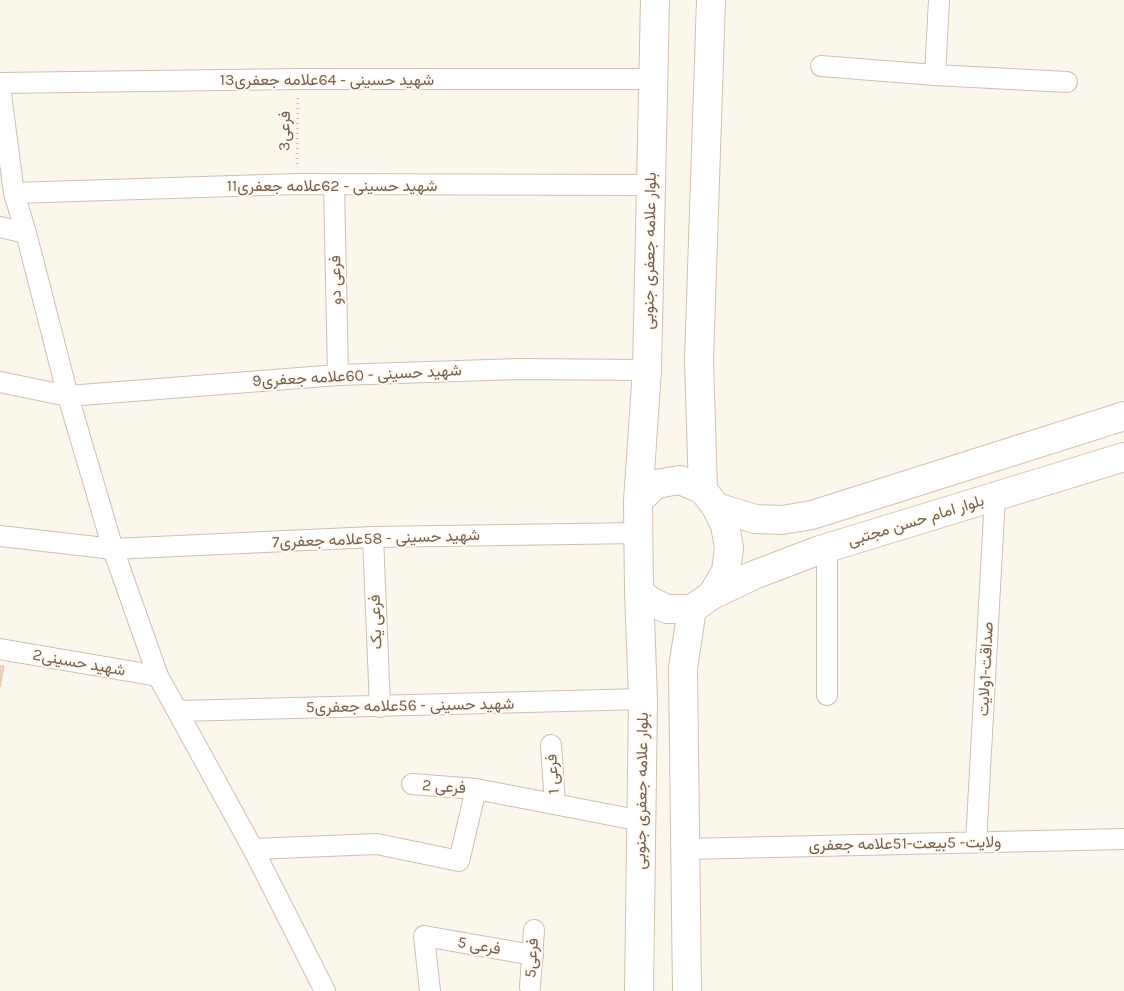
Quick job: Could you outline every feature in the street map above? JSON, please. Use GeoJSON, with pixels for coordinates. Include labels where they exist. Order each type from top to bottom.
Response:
{"type":"FeatureCollection","features":[{"type":"Feature","properties":{"kind":"main road","name":"بلوار علامه جعفری جنوبی"},"geometry":{"type":"LineString","coordinates":[[638,501],[647,370],[655,0]]}},
{"type":"Feature","properties":{"kind":"main road"},"geometry":{"type":"LineString","coordinates":[[687,991],[683,668],[702,602],[726,571],[729,548],[725,525],[710,499],[698,360],[712,0]]}},
{"type":"Feature","properties":{"kind":"main road"},"geometry":{"type":"LineString","coordinates":[[702,602],[667,609],[650,601],[639,591],[638,501],[656,484],[680,480],[710,499],[755,519],[782,520],[812,516],[1124,416]]}},
{"type":"Feature","properties":{"kind":"main road","name":"بلوار امام حسن مجتبی"},"geometry":{"type":"LineString","coordinates":[[702,602],[754,575],[828,548],[1124,457]]}},
{"type":"Feature","properties":{"kind":"main road"},"geometry":{"type":"LineString","coordinates":[[797,559],[788,552],[784,534],[788,526],[798,518]]}},
{"type":"Feature","properties":{"kind":"main road","name":"بلوار علامه جعفری جنوبی"},"geometry":{"type":"LineString","coordinates":[[639,591],[643,699],[640,991]]}},
{"type":"Feature","properties":{"kind":"street"},"geometry":{"type":"LineString","coordinates":[[934,76],[939,0]]}},
{"type":"Feature","properties":{"kind":"street"},"geometry":{"type":"LineString","coordinates":[[821,66],[934,76],[1067,82]]}},
{"type":"Feature","properties":{"kind":"street","name":"13شهید حسینی - 64علامه جعفری"},"geometry":{"type":"LineString","coordinates":[[0,83],[298,79],[653,80]]}},
{"type":"Feature","properties":{"kind":"street"},"geometry":{"type":"LineString","coordinates":[[0,87],[14,193],[68,396],[113,550],[158,676],[253,848],[325,991]]}},
{"type":"Feature","properties":{"kind":"street","name":"11شهید حسینی - 62علامه جعفری"},"geometry":{"type":"LineString","coordinates":[[14,193],[296,184],[651,185]]}},
{"type":"Feature","properties":{"kind":"street","name":"فرعی دو"},"geometry":{"type":"LineString","coordinates":[[334,185],[338,375]]}},
{"type":"Feature","properties":{"kind":"street"},"geometry":{"type":"LineString","coordinates":[[0,227],[26,233]]}},
{"type":"Feature","properties":{"kind":"street","name":"9شهید حسینی - 60علامه جعفری"},"geometry":{"type":"LineString","coordinates":[[0,382],[68,396],[338,375],[519,369],[647,370]]}},
{"type":"Feature","properties":{"kind":"street","name":"صداقت-1ولایت"},"geometry":{"type":"LineString","coordinates":[[976,843],[996,496]]}},
{"type":"Feature","properties":{"kind":"street","name":"7شهید حسینی - 58علامه جعفری"},"geometry":{"type":"LineString","coordinates":[[0,536],[113,550],[373,537],[638,533]]}},
{"type":"Feature","properties":{"kind":"street","name":"فرعی یک"},"geometry":{"type":"LineString","coordinates":[[373,537],[380,707]]}},
{"type":"Feature","properties":{"kind":"street"},"geometry":{"type":"LineString","coordinates":[[827,695],[828,548]]}},
{"type":"Feature","properties":{"kind":"street","name":"2شهید حسینی"},"geometry":{"type":"LineString","coordinates":[[0,649],[158,676]]}},
{"type":"Feature","properties":{"kind":"street","name":"5شهید حسینی - 56علامه جعفری"},"geometry":{"type":"LineString","coordinates":[[178,711],[643,699]]}},
{"type":"Feature","properties":{"kind":"street","name":"فرعی 1"},"geometry":{"type":"LineString","coordinates":[[551,745],[555,804]]}},
{"type":"Feature","properties":{"kind":"street","name":"فرعی 2"},"geometry":{"type":"LineString","coordinates":[[412,784],[476,789],[642,821]]}},
{"type":"Feature","properties":{"kind":"street"},"geometry":{"type":"LineString","coordinates":[[253,848],[378,844],[459,861],[476,789]]}},
{"type":"Feature","properties":{"kind":"street","name":"ولایت- 5بیعت-51علامه جعفری"},"geometry":{"type":"LineString","coordinates":[[686,849],[1124,839]]}},
{"type":"Feature","properties":{"kind":"street","name":"فرعی5"},"geometry":{"type":"LineString","coordinates":[[530,987],[534,930]]}},
{"type":"Feature","properties":{"kind":"street","name":"فرعی 5"},"geometry":{"type":"LineString","coordinates":[[430,991],[424,936],[533,955]]}},
{"type":"Feature","properties":{"kind":"path","name":"فرعی3"},"geometry":{"type":"LineString","coordinates":[[296,184],[298,79]]}},
{"type":"Feature","properties":{"kind":"building"},"geometry":{"type":"Polygon","coordinates":[[[0,666],[4,666],[0,687],[0,666]]]}}]}
